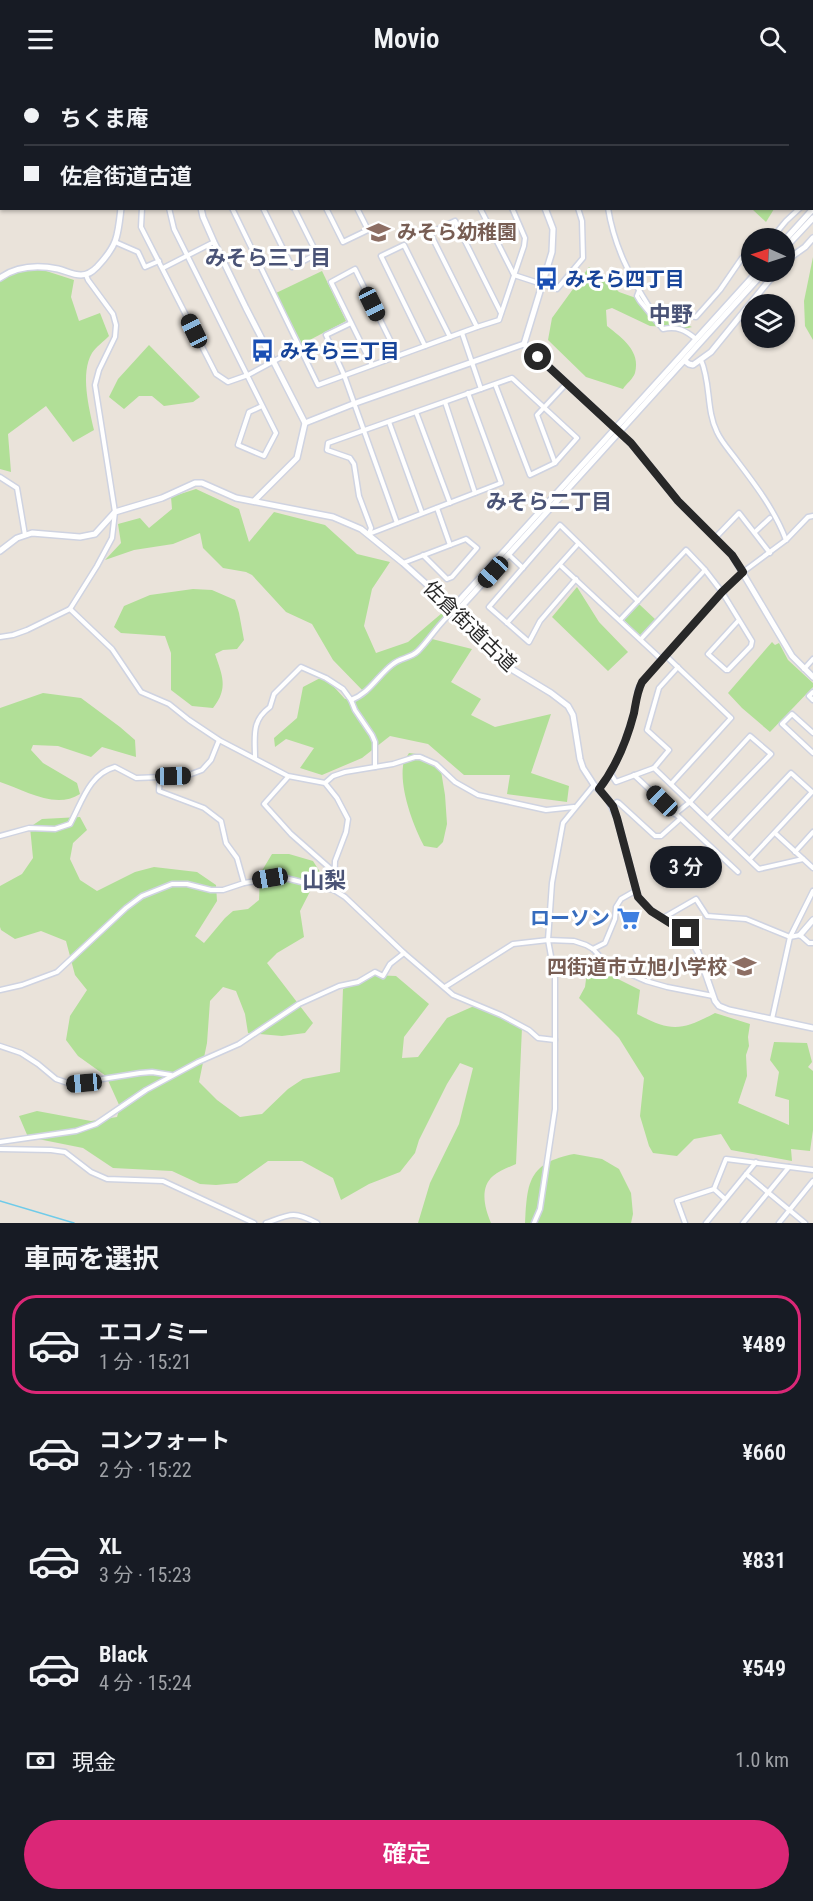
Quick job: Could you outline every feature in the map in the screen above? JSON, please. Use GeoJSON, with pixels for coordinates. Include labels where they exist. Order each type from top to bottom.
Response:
{"type":"FeatureCollection","features":[{"type":"Feature","properties":{"kind":"street"},"geometry":{"type":"LineString","coordinates":[[0,278],[9,272],[27,267],[57,269],[78,275],[93,271],[110,253],[115,242],[121,210]]}},
{"type":"Feature","properties":{"kind":"street"},"geometry":{"type":"LineString","coordinates":[[142,210],[141,227],[216,374],[228,382],[248,375],[300,347]]}},
{"type":"Feature","properties":{"kind":"street"},"geometry":{"type":"LineString","coordinates":[[169,210],[174,229],[276,433],[264,456],[238,445],[249,412],[262,406]]}},
{"type":"Feature","properties":{"kind":"street"},"geometry":{"type":"LineString","coordinates":[[201,210],[202,217],[272,362],[305,423],[297,458],[254,501]]}},
{"type":"Feature","properties":{"kind":"street"},"geometry":{"type":"LineString","coordinates":[[233,210],[318,385],[499,320],[525,238],[513,210]]}},
{"type":"Feature","properties":{"kind":"street"},"geometry":{"type":"LineString","coordinates":[[263,210],[292,267],[317,254],[295,210]]}},
{"type":"Feature","properties":{"kind":"street"},"geometry":{"type":"LineString","coordinates":[[327,210],[342,242],[368,230],[358,210]]}},
{"type":"Feature","properties":{"kind":"street"},"geometry":{"type":"LineString","coordinates":[[481,210],[514,275],[557,289],[583,258],[582,221],[579,210]]}},
{"type":"Feature","properties":{"kind":"street"},"geometry":{"type":"LineString","coordinates":[[524,344],[550,262],[553,239],[552,222],[546,210]]}},
{"type":"Feature","properties":{"kind":"street"},"geometry":{"type":"LineString","coordinates":[[608,210],[619,252],[650,308],[696,317],[720,290],[741,259]]}},
{"type":"Feature","properties":{"kind":"street"},"geometry":{"type":"LineString","coordinates":[[780,228],[798,210]]}},
{"type":"Feature","properties":{"kind":"street"},"geometry":{"type":"LineString","coordinates":[[795,232],[812,210]]}},
{"type":"Feature","properties":{"kind":"street"},"geometry":{"type":"LineString","coordinates":[[795,233],[813,218]]}},
{"type":"Feature","properties":{"kind":"street"},"geometry":{"type":"LineString","coordinates":[[477,327],[430,233],[455,220],[501,313]]}},
{"type":"Feature","properties":{"kind":"street"},"geometry":{"type":"LineString","coordinates":[[795,254],[806,247],[813,238]]}},
{"type":"Feature","properties":{"kind":"street"},"geometry":{"type":"LineString","coordinates":[[115,242],[138,252],[145,267],[159,261]]}},
{"type":"Feature","properties":{"kind":"street"},"geometry":{"type":"LineString","coordinates":[[163,268],[214,242]]}},
{"type":"Feature","properties":{"kind":"street"},"geometry":{"type":"LineString","coordinates":[[425,346],[381,256],[404,245],[450,337]]}},
{"type":"Feature","properties":{"kind":"street"},"geometry":{"type":"LineString","coordinates":[[372,365],[331,282],[355,269],[398,356]]}},
{"type":"Feature","properties":{"kind":"street"},"geometry":{"type":"LineString","coordinates":[[0,637],[27,630],[70,609],[112,538],[115,512],[95,384],[99,370],[115,337],[116,325],[113,314],[86,274]]}},
{"type":"Feature","properties":{"kind":"street"},"geometry":{"type":"LineString","coordinates":[[351,700],[359,697],[392,665],[416,654],[447,616],[461,607],[685,361],[700,338],[748,282]]}},
{"type":"Feature","properties":{"kind":"street"},"geometry":{"type":"LineString","coordinates":[[456,610],[458,602],[615,428],[754,282]]}},
{"type":"Feature","properties":{"kind":"street"},"geometry":{"type":"LineString","coordinates":[[685,361],[693,365],[711,352],[767,282]]}},
{"type":"Feature","properties":{"kind":"street"},"geometry":{"type":"LineString","coordinates":[[639,291],[637,296],[640,301],[663,328],[682,329],[700,338]]}},
{"type":"Feature","properties":{"kind":"street"},"geometry":{"type":"LineString","coordinates":[[351,323],[326,335],[344,375],[397,523]]}},
{"type":"Feature","properties":{"kind":"street"},"geometry":{"type":"LineString","coordinates":[[462,333],[481,389]]}},
{"type":"Feature","properties":{"kind":"street"},"geometry":{"type":"LineString","coordinates":[[305,423],[524,344]]}},
{"type":"Feature","properties":{"kind":"street"},"geometry":{"type":"LineString","coordinates":[[524,344],[620,433],[678,501],[732,555],[792,656],[813,677]]}},
{"type":"Feature","properties":{"kind":"street"},"geometry":{"type":"LineString","coordinates":[[701,360],[705,369],[712,420],[718,434],[766,500],[779,521],[786,540]]}},
{"type":"Feature","properties":{"kind":"street"},"geometry":{"type":"LineString","coordinates":[[369,534],[371,528],[359,496],[354,464],[350,458],[327,450],[328,444],[468,393],[512,378],[577,438],[555,463],[530,475],[495,384]]}},
{"type":"Feature","properties":{"kind":"street"},"geometry":{"type":"LineString","coordinates":[[555,463],[537,416],[566,384]]}},
{"type":"Feature","properties":{"kind":"street"},"geometry":{"type":"LineString","coordinates":[[369,534],[501,483],[468,393]]}},
{"type":"Feature","properties":{"kind":"street"},"geometry":{"type":"LineString","coordinates":[[445,402],[475,493]]}},
{"type":"Feature","properties":{"kind":"street"},"geometry":{"type":"LineString","coordinates":[[416,412],[450,503]]}},
{"type":"Feature","properties":{"kind":"street"},"geometry":{"type":"LineString","coordinates":[[389,422],[422,513]]}},
{"type":"Feature","properties":{"kind":"street"},"geometry":{"type":"LineString","coordinates":[[0,477],[17,488],[25,535],[0,551]]}},
{"type":"Feature","properties":{"kind":"street","name":"佐倉街道古道"},"geometry":{"type":"LineString","coordinates":[[25,535],[32,533],[88,536],[100,530],[115,512],[162,498],[195,483],[202,483],[236,498],[333,517],[353,524],[369,534],[456,610],[513,670],[568,706],[574,722],[580,759],[586,774],[613,806],[635,891],[646,907],[690,938],[698,952],[713,996]]}},
{"type":"Feature","properties":{"kind":"street"},"geometry":{"type":"LineString","coordinates":[[437,508],[450,545]]}},
{"type":"Feature","properties":{"kind":"street"},"geometry":{"type":"LineString","coordinates":[[715,538],[739,513],[770,553]]}},
{"type":"Feature","properties":{"kind":"street"},"geometry":{"type":"LineString","coordinates":[[599,789],[611,774],[634,714],[638,689],[650,671],[743,572],[786,540],[808,517],[813,516]]}},
{"type":"Feature","properties":{"kind":"street"},"geometry":{"type":"LineString","coordinates":[[755,532],[771,518]]}},
{"type":"Feature","properties":{"kind":"street"},"geometry":{"type":"LineString","coordinates":[[576,579],[540,621],[529,642],[489,607],[560,525],[638,601]]}},
{"type":"Feature","properties":{"kind":"street"},"geometry":{"type":"LineString","coordinates":[[403,563],[423,555],[466,539],[477,548],[452,577],[447,579],[423,555]]}},
{"type":"Feature","properties":{"kind":"street"},"geometry":{"type":"LineString","coordinates":[[507,623],[578,544]]}},
{"type":"Feature","properties":{"kind":"street"},"geometry":{"type":"LineString","coordinates":[[620,621],[686,550],[722,592],[750,637],[752,643],[727,670],[708,654],[738,621]]}},
{"type":"Feature","properties":{"kind":"street"},"geometry":{"type":"LineString","coordinates":[[509,555],[523,568]]}},
{"type":"Feature","properties":{"kind":"street"},"geometry":{"type":"LineString","coordinates":[[560,565],[640,639],[678,667],[731,717],[671,784]]}},
{"type":"Feature","properties":{"kind":"street"},"geometry":{"type":"LineString","coordinates":[[640,639],[705,570]]}},
{"type":"Feature","properties":{"kind":"street"},"geometry":{"type":"LineString","coordinates":[[70,609],[112,649],[141,692],[169,704],[219,740],[288,776],[325,783],[337,798],[348,819],[346,832],[335,861],[334,890]]}},
{"type":"Feature","properties":{"kind":"street"},"geometry":{"type":"LineString","coordinates":[[804,669],[813,659]]}},
{"type":"Feature","properties":{"kind":"street"},"geometry":{"type":"LineString","coordinates":[[255,758],[255,725],[260,714],[270,707],[274,694],[301,667],[326,678],[343,689],[375,742],[375,767]]}},
{"type":"Feature","properties":{"kind":"street"},"geometry":{"type":"LineString","coordinates":[[645,667],[650,671]]}},
{"type":"Feature","properties":{"kind":"street"},"geometry":{"type":"LineString","coordinates":[[611,774],[616,782],[654,768],[669,750],[647,730],[659,688],[678,667]]}},
{"type":"Feature","properties":{"kind":"street"},"geometry":{"type":"LineString","coordinates":[[813,692],[809,696],[813,700]]}},
{"type":"Feature","properties":{"kind":"street"},"geometry":{"type":"LineString","coordinates":[[813,733],[792,714],[782,724],[813,753]]}},
{"type":"Feature","properties":{"kind":"street"},"geometry":{"type":"LineString","coordinates":[[675,814],[690,802],[750,735],[771,754],[708,819]]}},
{"type":"Feature","properties":{"kind":"street"},"geometry":{"type":"LineString","coordinates":[[0,836],[29,828],[55,829],[69,824],[90,783],[101,772],[108,769],[115,767],[136,778],[186,776],[202,770],[211,760],[219,740]]}},
{"type":"Feature","properties":{"kind":"street"},"geometry":{"type":"LineString","coordinates":[[325,783],[333,776],[345,772],[420,757],[436,764],[455,782],[478,795],[546,810],[575,807]]}},
{"type":"Feature","properties":{"kind":"street"},"geometry":{"type":"LineString","coordinates":[[654,768],[759,869],[803,859]]}},
{"type":"Feature","properties":{"kind":"street"},"geometry":{"type":"LineString","coordinates":[[729,839],[791,773],[812,792],[750,859]]}},
{"type":"Feature","properties":{"kind":"street"},"geometry":{"type":"LineString","coordinates":[[634,775],[738,872]]}},
{"type":"Feature","properties":{"kind":"street"},"geometry":{"type":"LineString","coordinates":[[160,776],[159,791],[204,808],[221,821],[226,843],[237,858],[244,883]]}},
{"type":"Feature","properties":{"kind":"street"},"geometry":{"type":"LineString","coordinates":[[288,776],[264,804],[291,834],[334,871]]}},
{"type":"Feature","properties":{"kind":"street"},"geometry":{"type":"LineString","coordinates":[[534,1223],[540,1209],[555,1109],[555,978],[548,940],[552,883],[563,823],[594,785]]}},
{"type":"Feature","properties":{"kind":"street"},"geometry":{"type":"LineString","coordinates":[[613,806],[619,802],[655,836],[661,836],[680,819]]}},
{"type":"Feature","properties":{"kind":"street"},"geometry":{"type":"LineString","coordinates":[[795,852],[813,832]]}},
{"type":"Feature","properties":{"kind":"street"},"geometry":{"type":"LineString","coordinates":[[775,833],[813,868]]}},
{"type":"Feature","properties":{"kind":"street"},"geometry":{"type":"LineString","coordinates":[[0,990],[22,985],[57,972],[126,908],[149,892],[177,884],[223,890],[244,883],[281,877],[334,890],[345,897],[404,953],[453,994],[501,1015],[529,1030],[538,1038],[555,1040]]}},
{"type":"Feature","properties":{"kind":"street"},"geometry":{"type":"LineString","coordinates":[[593,949],[605,943],[615,919],[616,907],[621,899],[635,891]]}},
{"type":"Feature","properties":{"kind":"street"},"geometry":{"type":"LineString","coordinates":[[772,1020],[790,937],[813,891]]}},
{"type":"Feature","properties":{"kind":"street"},"geometry":{"type":"LineString","coordinates":[[662,919],[696,899],[707,916],[746,920],[790,937],[800,935],[813,921]]}},
{"type":"Feature","properties":{"kind":"street"},"geometry":{"type":"LineString","coordinates":[[800,935],[809,943],[813,943]]}},
{"type":"Feature","properties":{"kind":"street"},"geometry":{"type":"LineString","coordinates":[[445,987],[513,944],[548,940],[574,941],[593,949],[607,964],[646,981],[713,996],[719,1006],[724,1008],[813,1028]]}},
{"type":"Feature","properties":{"kind":"street"},"geometry":{"type":"LineString","coordinates":[[0,1142],[85,1129],[105,1119],[146,1090],[239,1044],[299,1004],[339,986],[358,982],[375,972],[383,976],[390,963],[404,953]]}},
{"type":"Feature","properties":{"kind":"street"},"geometry":{"type":"LineString","coordinates":[[0,1046],[21,1053],[56,1079],[71,1084],[152,1072],[172,1076]]}},
{"type":"Feature","properties":{"kind":"street"},"geometry":{"type":"LineString","coordinates":[[0,1149],[65,1152],[97,1175],[107,1179],[163,1181],[254,1223]]}},
{"type":"Feature","properties":{"kind":"street"},"geometry":{"type":"LineString","coordinates":[[714,1189],[726,1159],[813,1170]]}},
{"type":"Feature","properties":{"kind":"street"},"geometry":{"type":"LineString","coordinates":[[706,1223],[756,1162]]}},
{"type":"Feature","properties":{"kind":"street"},"geometry":{"type":"LineString","coordinates":[[742,1223],[789,1167]]}},
{"type":"Feature","properties":{"kind":"street"},"geometry":{"type":"LineString","coordinates":[[746,1174],[805,1223]]}},
{"type":"Feature","properties":{"kind":"street"},"geometry":{"type":"LineString","coordinates":[[779,1223],[813,1181]]}},
{"type":"Feature","properties":{"kind":"street"},"geometry":{"type":"LineString","coordinates":[[714,1189],[725,1199]]}},
{"type":"Feature","properties":{"kind":"street"},"geometry":{"type":"LineString","coordinates":[[685,1223],[677,1200],[714,1189]]}},
{"type":"Feature","properties":{"kind":"street"},"geometry":{"type":"LineString","coordinates":[[266,1223],[297,1214],[317,1223]]}},
{"type":"Feature","properties":{"kind":"green space"},"geometry":{"type":"Polygon","coordinates":[[[753,210],[773,210],[766,222],[753,210]]]}},
{"type":"Feature","properties":{"kind":"green space"},"geometry":{"type":"Polygon","coordinates":[[[813,257],[813,340],[805,326],[804,301],[813,257]]]}},
{"type":"Feature","properties":{"kind":"green space"},"geometry":{"type":"Polygon","coordinates":[[[589,267],[600,273],[619,292],[636,298],[647,310],[655,311],[692,327],[650,326],[612,308],[606,310],[607,326],[629,346],[635,358],[635,373],[623,389],[586,377],[548,340],[552,318],[589,267]]]}},
{"type":"Feature","properties":{"kind":"green space"},"geometry":{"type":"Polygon","coordinates":[[[25,270],[43,270],[74,280],[71,297],[79,321],[100,313],[109,336],[92,353],[88,361],[86,380],[94,430],[73,442],[46,406],[8,434],[11,472],[0,469],[0,280],[25,270]]]}},
{"type":"Feature","properties":{"kind":"green space"},"geometry":{"type":"Polygon","coordinates":[[[322,271],[346,321],[302,344],[276,293],[322,271]]]}},
{"type":"Feature","properties":{"kind":"green space"},"geometry":{"type":"Polygon","coordinates":[[[149,345],[200,397],[193,402],[164,406],[152,396],[139,396],[124,409],[109,397],[118,379],[149,345]]]}},
{"type":"Feature","properties":{"kind":"green space"},"geometry":{"type":"Polygon","coordinates":[[[196,489],[239,509],[249,542],[274,512],[325,525],[357,554],[390,562],[372,589],[364,626],[376,653],[408,642],[442,613],[446,618],[428,638],[472,649],[451,682],[481,699],[471,715],[495,727],[551,714],[531,773],[569,786],[567,802],[507,794],[510,775],[464,775],[428,744],[390,736],[362,758],[322,775],[300,768],[314,748],[286,739],[275,747],[274,738],[297,718],[303,687],[324,676],[345,699],[366,694],[333,660],[312,624],[286,612],[252,575],[223,568],[203,548],[200,533],[173,544],[134,550],[105,560],[121,543],[118,524],[140,518],[149,528],[172,509],[171,497],[196,489]]]}},
{"type":"Feature","properties":{"kind":"green space"},"geometry":{"type":"Polygon","coordinates":[[[577,587],[599,622],[628,652],[608,671],[552,617],[577,587]]]}},
{"type":"Feature","properties":{"kind":"green space"},"geometry":{"type":"Polygon","coordinates":[[[193,589],[212,590],[235,600],[244,640],[237,649],[223,650],[215,654],[222,675],[223,688],[213,708],[192,706],[171,690],[171,653],[165,636],[121,633],[114,627],[124,606],[150,595],[193,589]]]}},
{"type":"Feature","properties":{"kind":"green space"},"geometry":{"type":"Polygon","coordinates":[[[639,604],[656,620],[641,636],[624,620],[639,604]]]}},
{"type":"Feature","properties":{"kind":"green space"},"geometry":{"type":"Polygon","coordinates":[[[772,642],[775,645],[779,643],[788,660],[813,683],[813,687],[770,732],[728,693],[772,642]]]}},
{"type":"Feature","properties":{"kind":"green space"},"geometry":{"type":"Polygon","coordinates":[[[43,693],[81,698],[135,740],[136,757],[102,747],[91,757],[58,746],[33,745],[31,750],[43,763],[77,783],[80,794],[60,800],[50,799],[0,782],[0,708],[43,693]]]}},
{"type":"Feature","properties":{"kind":"green space"},"geometry":{"type":"Polygon","coordinates":[[[409,753],[424,755],[441,771],[447,824],[443,842],[437,848],[424,846],[408,807],[403,775],[404,762],[409,753]]]}},
{"type":"Feature","properties":{"kind":"green space"},"geometry":{"type":"Polygon","coordinates":[[[80,817],[87,830],[73,843],[70,859],[80,880],[97,891],[135,872],[154,867],[197,872],[216,885],[217,901],[195,936],[204,943],[233,911],[248,909],[259,900],[260,874],[272,854],[289,854],[313,861],[320,872],[300,911],[304,937],[277,953],[267,963],[313,1023],[305,1033],[282,1036],[248,1033],[245,1014],[236,991],[223,987],[210,1001],[207,1043],[199,1082],[217,1100],[240,1117],[262,1114],[288,1089],[303,1079],[340,1072],[343,989],[372,975],[396,976],[429,1004],[404,1037],[402,1058],[418,1057],[447,1018],[474,1006],[522,1027],[516,1164],[495,1174],[486,1186],[485,1205],[491,1223],[418,1223],[430,1183],[459,1124],[473,1068],[460,1063],[419,1140],[415,1153],[400,1172],[369,1184],[341,1200],[333,1178],[302,1161],[268,1161],[237,1183],[200,1184],[172,1171],[113,1168],[83,1148],[28,1137],[19,1116],[37,1111],[91,1121],[117,1117],[120,1107],[106,1076],[78,1056],[66,1040],[70,1016],[87,990],[75,975],[66,941],[41,931],[15,939],[0,927],[0,886],[22,874],[33,858],[30,827],[42,819],[80,817]]]}},
{"type":"Feature","properties":{"kind":"green space"},"geometry":{"type":"Polygon","coordinates":[[[588,964],[640,990],[637,1014],[659,1024],[684,1026],[715,1013],[750,1024],[749,1046],[746,1055],[747,1076],[738,1103],[789,1125],[789,1100],[775,1096],[779,1072],[770,1060],[774,1042],[807,1043],[812,1062],[808,1067],[813,1071],[813,1130],[810,1151],[791,1149],[792,1161],[731,1150],[721,1134],[694,1139],[677,1156],[653,1153],[640,1116],[644,1078],[619,1038],[579,998],[585,987],[588,964]]]}},
{"type":"Feature","properties":{"kind":"green space"},"geometry":{"type":"Polygon","coordinates":[[[574,1154],[602,1159],[619,1169],[631,1193],[633,1214],[631,1223],[525,1223],[527,1196],[533,1176],[548,1163],[574,1154]]]}},
{"type":"Feature","properties":{"kind":"waterway"},"geometry":{"type":"LineString","coordinates":[[0,1201],[74,1223]]}},
{"type":"Feature","properties":{"kind":"place","name":"みそら幼稚園"},"geometry":{"type":"Point","coordinates":[379,232]}},
{"type":"Feature","properties":{"kind":"place","name":"みそら四丁目"},"geometry":{"type":"Point","coordinates":[547,279]}},
{"type":"Feature","properties":{"kind":"place","name":"みそら三丁目"},"geometry":{"type":"Point","coordinates":[262,351]}},
{"type":"Feature","properties":{"kind":"place","name":"ローソン"},"geometry":{"type":"Point","coordinates":[628,918]}},
{"type":"Feature","properties":{"kind":"place","name":"四街道市立旭小学校"},"geometry":{"type":"Point","coordinates":[745,967]}},
{"type":"Feature","properties":{"kind":"district","name":"みそら三丁目"},"geometry":{"type":"Point","coordinates":[268,258]}},
{"type":"Feature","properties":{"kind":"district","name":"中野"},"geometry":{"type":"Point","coordinates":[671,314]}},
{"type":"Feature","properties":{"kind":"district","name":"みそら二丁目"},"geometry":{"type":"Point","coordinates":[549,502]}},
{"type":"Feature","properties":{"kind":"district","name":"山梨"},"geometry":{"type":"Point","coordinates":[324,880]}},
{"type":"Feature","properties":{"kind":"route"},"geometry":{"type":"LineString","coordinates":[[538,357],[631,443],[678,501],[732,555],[743,572],[722,592],[642,682],[638,689],[634,714],[624,743],[611,774],[599,789],[613,806],[638,897],[651,911],[686,933]]}}]}
